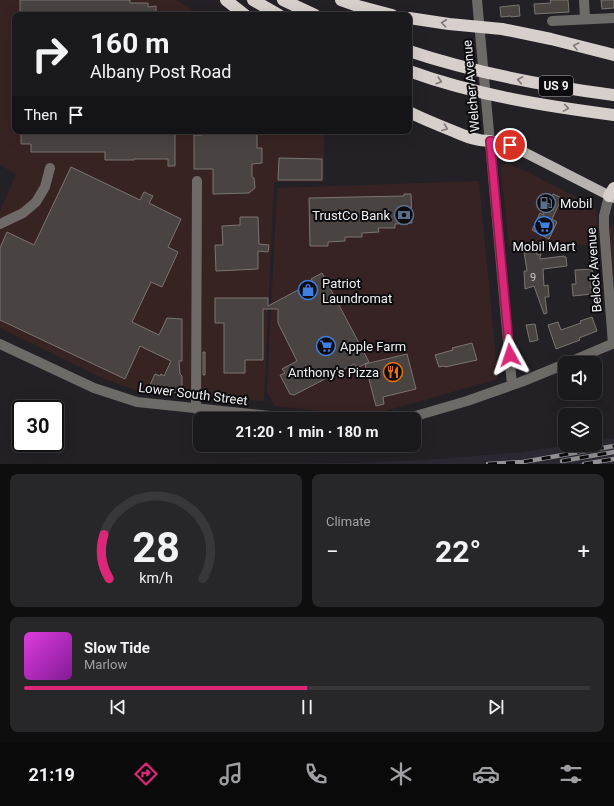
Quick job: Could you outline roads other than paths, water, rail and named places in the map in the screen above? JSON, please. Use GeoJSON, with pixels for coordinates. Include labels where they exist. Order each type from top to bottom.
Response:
{"type":"FeatureCollection","features":[{"type":"Feature","properties":{"kind":"highway"},"geometry":{"type":"LineString","coordinates":[[226,0],[241,12]]}},
{"type":"Feature","properties":{"kind":"highway"},"geometry":{"type":"LineString","coordinates":[[252,0],[273,12]]}},
{"type":"Feature","properties":{"kind":"highway"},"geometry":{"type":"LineString","coordinates":[[282,0],[308,12]]}},
{"type":"Feature","properties":{"kind":"highway"},"geometry":{"type":"LineString","coordinates":[[341,0],[381,12]]}},
{"type":"Feature","properties":{"kind":"highway"},"geometry":{"type":"LineString","coordinates":[[412,18],[449,24],[502,29],[614,55]]}},
{"type":"Feature","properties":{"kind":"highway","name":"US 9"},"geometry":{"type":"LineString","coordinates":[[412,52],[437,60],[498,75],[548,85],[614,95]]}},
{"type":"Feature","properties":{"kind":"highway","name":"US 9"},"geometry":{"type":"LineString","coordinates":[[412,72],[439,82],[500,97],[614,115]]}},
{"type":"Feature","properties":{"kind":"highway"},"geometry":{"type":"LineString","coordinates":[[412,113],[473,139],[490,141]]}},
{"type":"Feature","properties":{"kind":"main road"},"geometry":{"type":"LineString","coordinates":[[490,141],[510,145],[612,194]]}},
{"type":"Feature","properties":{"kind":"street","name":"Welcher Avenue"},"geometry":{"type":"LineString","coordinates":[[477,0],[512,385]]}},
{"type":"Feature","properties":{"kind":"street"},"geometry":{"type":"LineString","coordinates":[[584,0],[585,19]]}},
{"type":"Feature","properties":{"kind":"street"},"geometry":{"type":"LineString","coordinates":[[552,21],[614,18]]}},
{"type":"Feature","properties":{"kind":"street"},"geometry":{"type":"LineString","coordinates":[[0,224],[23,213],[36,202],[45,187],[50,168]]}},
{"type":"Feature","properties":{"kind":"street"},"geometry":{"type":"LineString","coordinates":[[196,409],[197,181]]}},
{"type":"Feature","properties":{"kind":"street","name":"Belock Avenue"},"geometry":{"type":"LineString","coordinates":[[612,194],[604,216],[604,227],[613,344]]}},
{"type":"Feature","properties":{"kind":"street","name":"Lower South Street"},"geometry":{"type":"LineString","coordinates":[[0,344],[94,388],[137,402],[227,412]]}},
{"type":"Feature","properties":{"kind":"street"},"geometry":{"type":"LineString","coordinates":[[583,356],[613,344]]}},
{"type":"Feature","properties":{"kind":"street"},"geometry":{"type":"LineString","coordinates":[[421,414],[467,401],[558,366]]}},
{"type":"Feature","properties":{"kind":"railway"},"geometry":{"type":"LineString","coordinates":[[488,464],[523,462],[614,446]]}},
{"type":"Feature","properties":{"kind":"railway"},"geometry":{"type":"LineString","coordinates":[[562,461],[614,452]]}},
{"type":"Feature","properties":{"kind":"railway"},"geometry":{"type":"LineString","coordinates":[[584,464],[614,459]]}},
{"type":"Feature","properties":{"kind":"place","name":"Mobil"},"geometry":{"type":"Point","coordinates":[546,203]}},
{"type":"Feature","properties":{"kind":"place","name":"TrustCo Bank"},"geometry":{"type":"Point","coordinates":[404,215]}},
{"type":"Feature","properties":{"kind":"place","name":"Mobil Mart"},"geometry":{"type":"Point","coordinates":[544,226]}},
{"type":"Feature","properties":{"kind":"place","name":"Patriot Laundromat"},"geometry":{"type":"Point","coordinates":[308,290]}},
{"type":"Feature","properties":{"kind":"place","name":"Apple Farm"},"geometry":{"type":"Point","coordinates":[326,346]}},
{"type":"Feature","properties":{"kind":"place","name":"Anthony's Pizza"},"geometry":{"type":"Point","coordinates":[393,372]}}]}
